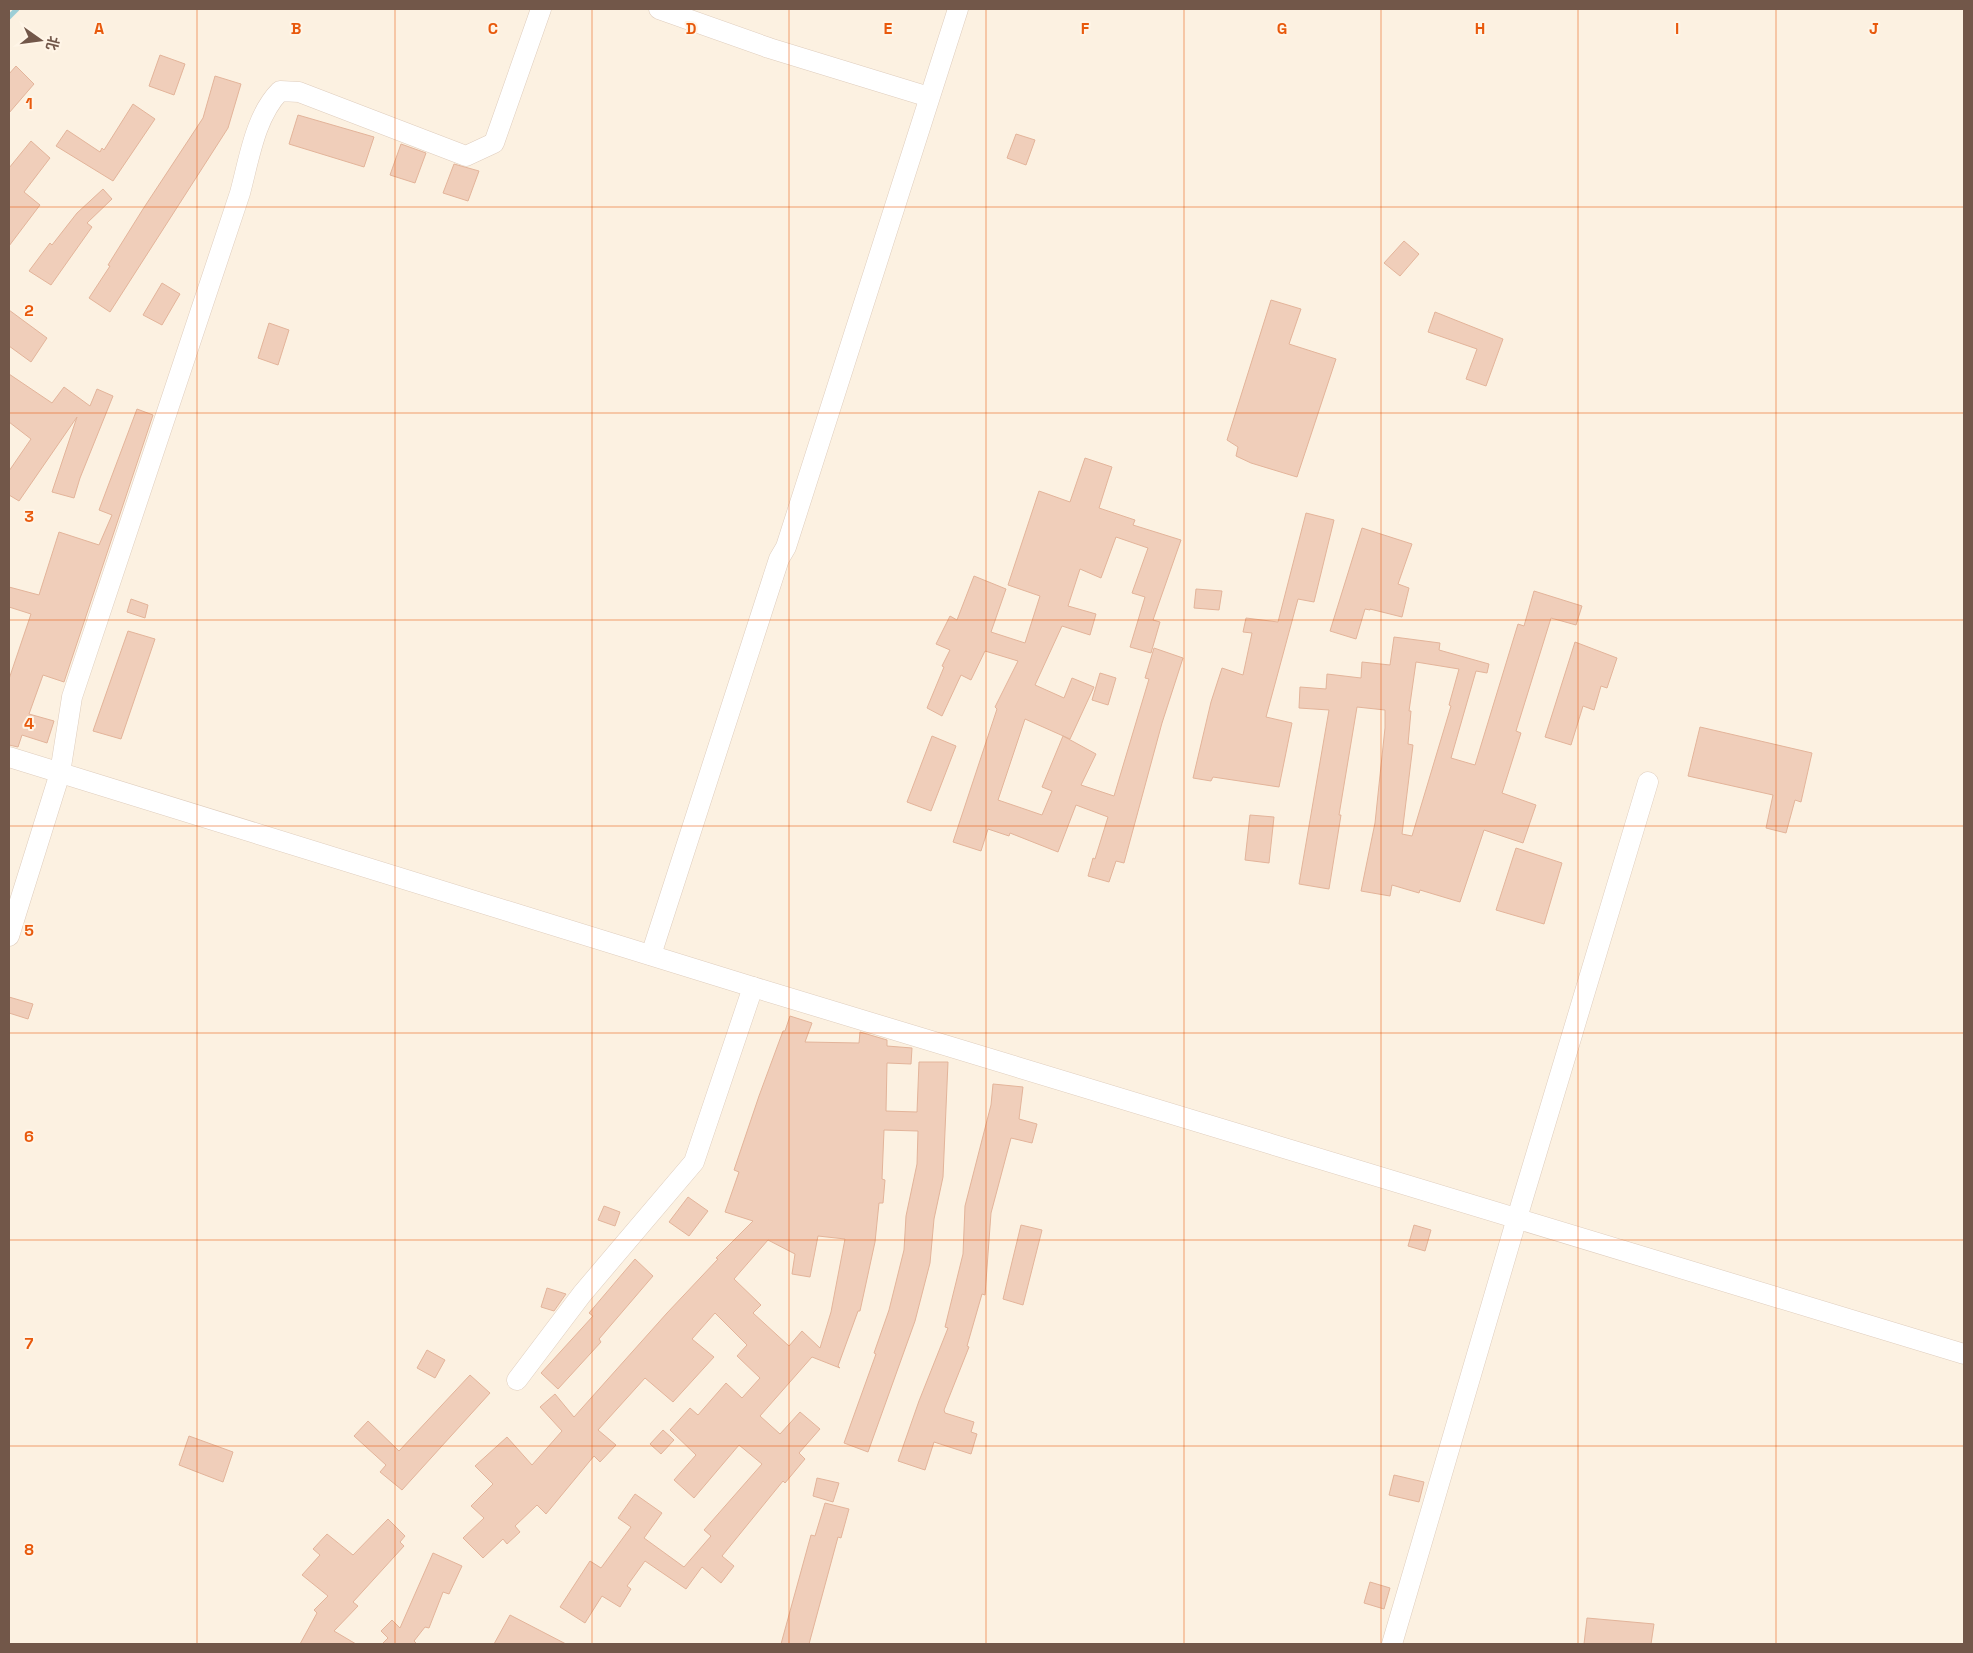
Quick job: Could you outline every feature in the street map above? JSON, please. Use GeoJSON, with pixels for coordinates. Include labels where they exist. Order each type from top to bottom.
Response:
{"type":"FeatureCollection","features":[{"type":"Feature","properties":{"kind":"street"},"geometry":{"type":"LineString","coordinates":[[9,936],[60,772],[72,697],[240,193],[254,137],[272,99],[280,91],[299,92],[466,156],[494,143],[541,9]]}},
{"type":"Feature","properties":{"kind":"street"},"geometry":{"type":"LineString","coordinates":[[658,9],[769,48],[929,97]]}},
{"type":"Feature","properties":{"kind":"street"},"geometry":{"type":"LineString","coordinates":[[651,955],[779,559],[786,547],[958,9]]}},
{"type":"Feature","properties":{"kind":"street"},"geometry":{"type":"LineString","coordinates":[[9,757],[753,987],[1964,1354]]}},
{"type":"Feature","properties":{"kind":"street"},"geometry":{"type":"LineString","coordinates":[[1392,1644],[1648,782]]}},
{"type":"Feature","properties":{"kind":"street"},"geometry":{"type":"LineString","coordinates":[[516,1380],[582,1294],[694,1162],[753,987]]}},
{"type":"Feature","properties":{"kind":"building"},"geometry":{"type":"Polygon","coordinates":[[[160,55],[185,64],[174,95],[149,86],[160,55]]]}},
{"type":"Feature","properties":{"kind":"building"},"geometry":{"type":"Polygon","coordinates":[[[16,66],[34,84],[9,113],[9,74],[16,66]]]}},
{"type":"Feature","properties":{"kind":"building"},"geometry":{"type":"Polygon","coordinates":[[[215,76],[241,84],[228,128],[110,312],[89,298],[143,209],[203,118],[215,76]]]}},
{"type":"Feature","properties":{"kind":"building"},"geometry":{"type":"Polygon","coordinates":[[[133,104],[155,119],[113,181],[56,146],[67,130],[100,152],[102,148],[104,150],[133,104]]]}},
{"type":"Feature","properties":{"kind":"building"},"geometry":{"type":"Polygon","coordinates":[[[298,115],[374,137],[364,167],[289,144],[298,115]]]}},
{"type":"Feature","properties":{"kind":"building"},"geometry":{"type":"Polygon","coordinates":[[[1016,134],[1035,140],[1026,165],[1007,158],[1016,134]]]}},
{"type":"Feature","properties":{"kind":"building"},"geometry":{"type":"Polygon","coordinates":[[[31,141],[50,158],[24,192],[40,205],[9,246],[9,168],[31,141]]]}},
{"type":"Feature","properties":{"kind":"building"},"geometry":{"type":"Polygon","coordinates":[[[401,144],[426,153],[415,183],[390,175],[401,144]]]}},
{"type":"Feature","properties":{"kind":"building"},"geometry":{"type":"Polygon","coordinates":[[[454,164],[479,171],[468,201],[443,193],[454,164]]]}},
{"type":"Feature","properties":{"kind":"building"},"geometry":{"type":"Polygon","coordinates":[[[103,189],[112,199],[87,223],[92,227],[51,285],[29,271],[50,243],[52,245],[77,213],[103,189]]]}},
{"type":"Feature","properties":{"kind":"building"},"geometry":{"type":"Polygon","coordinates":[[[1404,241],[1419,254],[1400,276],[1384,263],[1404,241]]]}},
{"type":"Feature","properties":{"kind":"building"},"geometry":{"type":"Polygon","coordinates":[[[162,283],[180,294],[162,325],[143,315],[162,283]]]}},
{"type":"Feature","properties":{"kind":"building"},"geometry":{"type":"Polygon","coordinates":[[[1271,300],[1301,309],[1289,344],[1336,359],[1297,477],[1251,463],[1236,456],[1238,447],[1227,440],[1271,300]]]}},
{"type":"Feature","properties":{"kind":"building"},"geometry":{"type":"Polygon","coordinates":[[[9,310],[47,338],[31,362],[9,346],[9,310]]]}},
{"type":"Feature","properties":{"kind":"building"},"geometry":{"type":"Polygon","coordinates":[[[1435,312],[1503,339],[1486,386],[1466,379],[1477,349],[1428,332],[1435,312]]]}},
{"type":"Feature","properties":{"kind":"building"},"geometry":{"type":"Polygon","coordinates":[[[269,323],[289,330],[278,365],[258,358],[269,323]]]}},
{"type":"Feature","properties":{"kind":"building"},"geometry":{"type":"Polygon","coordinates":[[[9,374],[52,403],[64,387],[90,406],[97,389],[113,396],[80,478],[74,498],[52,492],[77,417],[19,501],[9,495],[9,471],[31,439],[9,422],[9,374]]]}},
{"type":"Feature","properties":{"kind":"building"},"geometry":{"type":"Polygon","coordinates":[[[137,409],[153,415],[64,682],[43,675],[29,714],[54,721],[47,743],[22,735],[18,747],[9,745],[9,679],[31,614],[9,607],[9,587],[39,595],[59,532],[99,545],[112,515],[99,510],[137,409]]]}},
{"type":"Feature","properties":{"kind":"building"},"geometry":{"type":"Polygon","coordinates":[[[1085,458],[1112,467],[1099,508],[1135,520],[1133,525],[1181,540],[1153,620],[1160,622],[1151,653],[1130,647],[1145,597],[1132,593],[1148,548],[1116,537],[1101,578],[1080,569],[1068,606],[1096,614],[1090,635],[1062,626],[1035,685],[1064,698],[1072,678],[1094,687],[1070,739],[1025,719],[998,800],[1042,815],[1052,791],[1042,787],[1063,736],[1096,754],[1081,785],[1114,796],[1149,679],[1145,678],[1154,648],[1183,658],[1162,723],[1124,863],[1116,861],[1109,882],[1088,876],[1108,817],[1076,805],[1058,852],[1010,833],[1009,836],[988,829],[981,851],[953,842],[997,709],[995,707],[1018,661],[985,651],[971,680],[961,675],[942,716],[927,708],[944,667],[942,666],[950,650],[936,644],[950,616],[957,620],[974,576],[1006,589],[991,632],[1025,643],[1040,596],[1008,585],[1039,491],[1070,502],[1085,458]]]}},
{"type":"Feature","properties":{"kind":"building"},"geometry":{"type":"Polygon","coordinates":[[[1306,513],[1334,520],[1314,602],[1298,599],[1266,717],[1292,723],[1279,787],[1213,777],[1211,781],[1193,778],[1211,702],[1222,668],[1243,675],[1252,633],[1243,632],[1246,618],[1278,622],[1306,513]]]}},
{"type":"Feature","properties":{"kind":"building"},"geometry":{"type":"Polygon","coordinates":[[[1362,528],[1412,544],[1398,584],[1409,588],[1402,617],[1365,609],[1356,639],[1330,631],[1362,528]]]}},
{"type":"Feature","properties":{"kind":"building"},"geometry":{"type":"Polygon","coordinates":[[[1196,589],[1222,591],[1219,610],[1194,608],[1196,589]]]}},
{"type":"Feature","properties":{"kind":"building"},"geometry":{"type":"Polygon","coordinates":[[[1534,591],[1582,606],[1576,625],[1551,618],[1516,731],[1521,733],[1502,793],[1536,805],[1523,843],[1484,830],[1460,902],[1420,890],[1419,893],[1392,885],[1390,896],[1361,891],[1375,823],[1385,728],[1385,710],[1357,707],[1329,889],[1299,884],[1329,710],[1299,708],[1300,687],[1326,689],[1327,674],[1361,678],[1362,662],[1390,665],[1394,637],[1440,643],[1439,650],[1489,664],[1487,673],[1476,671],[1451,758],[1475,765],[1518,624],[1524,626],[1534,591]],[[1416,662],[1409,711],[1411,711],[1408,744],[1413,745],[1402,834],[1412,836],[1451,706],[1449,705],[1459,669],[1416,662]]]}},
{"type":"Feature","properties":{"kind":"building"},"geometry":{"type":"Polygon","coordinates":[[[131,599],[148,605],[145,618],[127,612],[131,599]]]}},
{"type":"Feature","properties":{"kind":"building"},"geometry":{"type":"Polygon","coordinates":[[[128,631],[155,639],[121,739],[93,731],[128,631]]]}},
{"type":"Feature","properties":{"kind":"building"},"geometry":{"type":"Polygon","coordinates":[[[1575,642],[1617,658],[1607,688],[1601,686],[1594,710],[1583,706],[1571,745],[1545,737],[1575,642]]]}},
{"type":"Feature","properties":{"kind":"building"},"geometry":{"type":"Polygon","coordinates":[[[1100,673],[1116,678],[1108,705],[1092,700],[1100,673]]]}},
{"type":"Feature","properties":{"kind":"building"},"geometry":{"type":"Polygon","coordinates":[[[1700,727],[1812,753],[1801,802],[1795,800],[1786,833],[1766,828],[1773,795],[1688,776],[1700,727]]]}},
{"type":"Feature","properties":{"kind":"building"},"geometry":{"type":"Polygon","coordinates":[[[932,736],[956,746],[931,811],[907,802],[932,736]]]}},
{"type":"Feature","properties":{"kind":"building"},"geometry":{"type":"Polygon","coordinates":[[[1250,815],[1274,817],[1269,863],[1245,860],[1250,815]]]}},
{"type":"Feature","properties":{"kind":"building"},"geometry":{"type":"Polygon","coordinates":[[[1516,848],[1562,863],[1544,924],[1496,910],[1516,848]]]}},
{"type":"Feature","properties":{"kind":"building"},"geometry":{"type":"Polygon","coordinates":[[[9,997],[33,1004],[28,1019],[9,1013],[9,997]]]}},
{"type":"Feature","properties":{"kind":"building"},"geometry":{"type":"Polygon","coordinates":[[[790,1016],[812,1023],[805,1042],[859,1043],[860,1032],[887,1040],[887,1046],[912,1048],[911,1064],[887,1063],[886,1111],[917,1112],[919,1062],[948,1062],[943,1177],[934,1219],[930,1263],[915,1321],[868,1452],[844,1443],[876,1354],[874,1353],[889,1310],[904,1250],[906,1216],[917,1164],[918,1131],[884,1130],[882,1179],[885,1180],[883,1203],[879,1203],[875,1242],[860,1311],[858,1311],[838,1366],[840,1368],[812,1357],[760,1416],[780,1434],[800,1412],[820,1429],[799,1453],[805,1459],[785,1483],[783,1481],[722,1556],[734,1566],[721,1583],[702,1567],[686,1589],[645,1561],[627,1586],[631,1589],[620,1607],[602,1596],[585,1623],[560,1607],[590,1561],[601,1568],[631,1527],[618,1518],[635,1494],[662,1513],[644,1538],[684,1567],[711,1536],[704,1530],[762,1464],[739,1445],[694,1498],[674,1480],[696,1455],[670,1430],[690,1408],[698,1415],[726,1383],[742,1398],[760,1378],[737,1356],[747,1345],[715,1313],[692,1339],[714,1357],[673,1402],[645,1378],[598,1430],[616,1445],[600,1462],[594,1456],[546,1514],[537,1505],[515,1526],[520,1532],[507,1544],[503,1539],[483,1558],[463,1538],[484,1518],[471,1506],[493,1484],[475,1466],[507,1437],[532,1465],[562,1431],[540,1407],[555,1394],[574,1417],[718,1259],[716,1258],[753,1221],[725,1212],[739,1172],[734,1170],[759,1096],[783,1031],[785,1031],[790,1016]],[[818,1236],[810,1277],[792,1274],[795,1254],[768,1240],[734,1279],[761,1305],[753,1313],[789,1346],[802,1331],[820,1348],[831,1312],[845,1239],[818,1236]]]}},
{"type":"Feature","properties":{"kind":"building"},"geometry":{"type":"Polygon","coordinates":[[[993,1084],[1023,1087],[1019,1119],[1037,1124],[1032,1143],[1011,1138],[991,1213],[985,1295],[982,1294],[967,1346],[969,1347],[944,1410],[945,1413],[974,1422],[971,1432],[977,1434],[971,1454],[934,1442],[925,1470],[898,1461],[948,1328],[945,1327],[963,1254],[965,1206],[991,1105],[993,1084]]]}},
{"type":"Feature","properties":{"kind":"building"},"geometry":{"type":"Polygon","coordinates":[[[688,1197],[708,1211],[689,1236],[669,1222],[688,1197]]]}},
{"type":"Feature","properties":{"kind":"building"},"geometry":{"type":"Polygon","coordinates":[[[604,1206],[620,1212],[615,1226],[598,1220],[604,1206]]]}},
{"type":"Feature","properties":{"kind":"building"},"geometry":{"type":"Polygon","coordinates":[[[1021,1225],[1042,1230],[1023,1305],[1003,1299],[1021,1225]]]}},
{"type":"Feature","properties":{"kind":"building"},"geometry":{"type":"Polygon","coordinates":[[[1414,1225],[1431,1230],[1425,1251],[1408,1246],[1414,1225]]]}},
{"type":"Feature","properties":{"kind":"building"},"geometry":{"type":"Polygon","coordinates":[[[635,1259],[653,1276],[599,1339],[601,1342],[558,1389],[541,1373],[593,1316],[589,1313],[635,1259]]]}},
{"type":"Feature","properties":{"kind":"building"},"geometry":{"type":"Polygon","coordinates":[[[547,1288],[566,1294],[554,1311],[541,1307],[547,1288]]]}},
{"type":"Feature","properties":{"kind":"building"},"geometry":{"type":"Polygon","coordinates":[[[427,1350],[445,1360],[435,1378],[417,1368],[427,1350]]]}},
{"type":"Feature","properties":{"kind":"building"},"geometry":{"type":"Polygon","coordinates":[[[470,1375],[490,1393],[402,1490],[380,1472],[386,1465],[354,1436],[368,1421],[399,1451],[470,1375]]]}},
{"type":"Feature","properties":{"kind":"building"},"geometry":{"type":"Polygon","coordinates":[[[663,1430],[674,1440],[661,1454],[650,1444],[663,1430]]]}},
{"type":"Feature","properties":{"kind":"building"},"geometry":{"type":"Polygon","coordinates":[[[189,1436],[233,1452],[223,1482],[179,1465],[189,1436]]]}},
{"type":"Feature","properties":{"kind":"building"},"geometry":{"type":"Polygon","coordinates":[[[1394,1475],[1424,1482],[1419,1502],[1389,1495],[1394,1475]]]}},
{"type":"Feature","properties":{"kind":"building"},"geometry":{"type":"Polygon","coordinates":[[[817,1478],[839,1483],[833,1502],[813,1496],[817,1478]]]}},
{"type":"Feature","properties":{"kind":"building"},"geometry":{"type":"Polygon","coordinates":[[[825,1503],[849,1509],[841,1538],[838,1537],[809,1644],[781,1644],[811,1535],[815,1536],[825,1503]]]}},
{"type":"Feature","properties":{"kind":"building"},"geometry":{"type":"Polygon","coordinates":[[[388,1519],[405,1536],[400,1542],[404,1546],[353,1602],[358,1606],[334,1631],[356,1644],[300,1644],[317,1613],[314,1610],[328,1596],[302,1575],[320,1555],[313,1549],[327,1534],[353,1555],[388,1519]]]}},
{"type":"Feature","properties":{"kind":"building"},"geometry":{"type":"Polygon","coordinates":[[[433,1553],[462,1566],[449,1594],[443,1592],[429,1628],[425,1627],[414,1641],[417,1644],[382,1644],[388,1638],[381,1631],[392,1620],[400,1628],[433,1553]]]}},
{"type":"Feature","properties":{"kind":"building"},"geometry":{"type":"Polygon","coordinates":[[[1370,1582],[1390,1588],[1384,1609],[1364,1603],[1370,1582]]]}},
{"type":"Feature","properties":{"kind":"building"},"geometry":{"type":"Polygon","coordinates":[[[510,1615],[566,1644],[494,1644],[510,1615]]]}},
{"type":"Feature","properties":{"kind":"building"},"geometry":{"type":"Polygon","coordinates":[[[1587,1618],[1654,1624],[1651,1644],[1584,1644],[1587,1618]]]}},
{"type":"Feature","properties":{"kind":"waterway"},"geometry":{"type":"LineString","coordinates":[[9,17],[17,9]]}}]}
